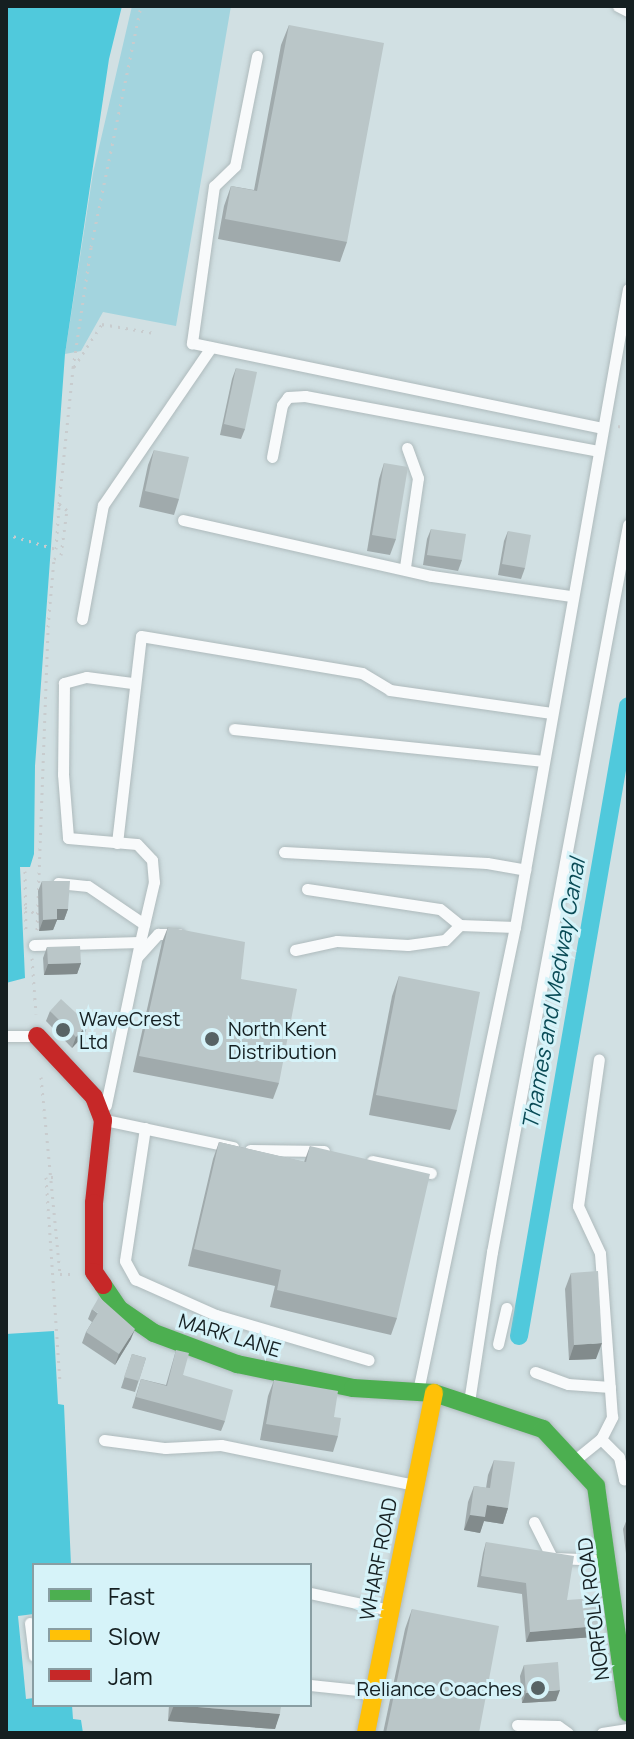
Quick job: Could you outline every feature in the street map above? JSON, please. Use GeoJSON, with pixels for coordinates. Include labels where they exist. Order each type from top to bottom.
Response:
{"type":"FeatureCollection","features":[{"type":"Feature","properties":{"kind":"street"},"geometry":{"type":"LineString","coordinates":[[37,1036],[94,1097],[103,1120],[94,1203],[94,1272]]}},
{"type":"Feature","properties":{"kind":"street","name":"MARK LANE"},"geometry":{"type":"LineString","coordinates":[[94,1272],[119,1309],[183,1346],[291,1377],[366,1390],[426,1392],[469,1403],[543,1429],[576,1459]]}},
{"type":"Feature","properties":{"kind":"street","name":"WHARF ROAD"},"geometry":{"type":"LineString","coordinates":[[366,1733],[415,1485],[426,1392]]}},
{"type":"Feature","properties":{"kind":"street","name":"NORFOLK ROAD"},"geometry":{"type":"LineString","coordinates":[[576,1459],[596,1486],[609,1560],[628,1713]]}},
{"type":"Feature","properties":{"kind":"lane"},"geometry":{"type":"LineString","coordinates":[[618,6],[628,11]]}},
{"type":"Feature","properties":{"kind":"lane"},"geometry":{"type":"LineString","coordinates":[[257,56],[235,166],[214,186],[192,343],[601,428]]}},
{"type":"Feature","properties":{"kind":"lane"},"geometry":{"type":"LineString","coordinates":[[426,1392],[515,927],[570,596],[628,289]]}},
{"type":"Feature","properties":{"kind":"lane"},"geometry":{"type":"LineString","coordinates":[[82,619],[103,505],[211,347]]}},
{"type":"Feature","properties":{"kind":"lane"},"geometry":{"type":"LineString","coordinates":[[272,457],[282,405],[288,397],[305,396],[598,451]]}},
{"type":"Feature","properties":{"kind":"lane"},"geometry":{"type":"LineString","coordinates":[[405,567],[418,478],[407,448]]}},
{"type":"Feature","properties":{"kind":"lane"},"geometry":{"type":"LineString","coordinates":[[183,520],[405,567],[432,576],[570,596]]}},
{"type":"Feature","properties":{"kind":"lane"},"geometry":{"type":"LineString","coordinates":[[469,1403],[492,1252],[628,525]]}},
{"type":"Feature","properties":{"kind":"lane"},"geometry":{"type":"LineString","coordinates":[[117,843],[132,683],[141,636],[362,673],[390,690],[551,713]]}},
{"type":"Feature","properties":{"kind":"lane"},"geometry":{"type":"LineString","coordinates":[[132,683],[86,677],[64,683],[68,838],[137,844],[152,860],[154,882],[103,1120],[272,1154],[309,1148],[340,1155]]}},
{"type":"Feature","properties":{"kind":"lane"},"geometry":{"type":"LineString","coordinates":[[234,729],[543,761]]}},
{"type":"Feature","properties":{"kind":"lane"},"geometry":{"type":"LineString","coordinates":[[284,852],[487,863],[525,870]]}},
{"type":"Feature","properties":{"kind":"lane"},"geometry":{"type":"LineString","coordinates":[[41,881],[88,886],[144,924]]}},
{"type":"Feature","properties":{"kind":"lane"},"geometry":{"type":"LineString","coordinates":[[307,889],[440,909],[460,925],[515,927]]}},
{"type":"Feature","properties":{"kind":"lane"},"geometry":{"type":"LineString","coordinates":[[295,950],[337,941],[408,945],[445,940],[460,925]]}},
{"type":"Feature","properties":{"kind":"lane"},"geometry":{"type":"LineString","coordinates":[[137,956],[158,934],[189,938]]}},
{"type":"Feature","properties":{"kind":"lane"},"geometry":{"type":"LineString","coordinates":[[34,945],[140,942]]}},
{"type":"Feature","properties":{"kind":"lane"},"geometry":{"type":"LineString","coordinates":[[6,1036],[37,1036]]}},
{"type":"Feature","properties":{"kind":"lane"},"geometry":{"type":"LineString","coordinates":[[576,1459],[601,1439],[612,1417],[600,1253],[578,1206],[599,1059]]}},
{"type":"Feature","properties":{"kind":"lane"},"geometry":{"type":"LineString","coordinates":[[145,1128],[125,1261],[135,1279],[216,1315],[369,1360]]}},
{"type":"Feature","properties":{"kind":"lane"},"geometry":{"type":"LineString","coordinates":[[355,1158],[431,1173]]}},
{"type":"Feature","properties":{"kind":"lane"},"geometry":{"type":"LineString","coordinates":[[498,1344],[506,1308]]}},
{"type":"Feature","properties":{"kind":"lane"},"geometry":{"type":"LineString","coordinates":[[535,1372],[568,1384],[610,1387]]}},
{"type":"Feature","properties":{"kind":"lane"},"geometry":{"type":"LineString","coordinates":[[601,1439],[619,1457],[624,1479],[628,1479]]}},
{"type":"Feature","properties":{"kind":"lane"},"geometry":{"type":"LineString","coordinates":[[104,1440],[165,1448],[221,1445],[415,1485]]}},
{"type":"Feature","properties":{"kind":"lane"},"geometry":{"type":"LineString","coordinates":[[534,1522],[552,1558],[609,1560]]}},
{"type":"Feature","properties":{"kind":"lane"},"geometry":{"type":"LineString","coordinates":[[312,1593],[391,1610]]}},
{"type":"Feature","properties":{"kind":"lane"},"geometry":{"type":"LineString","coordinates":[[30,1623],[32,1640]]}},
{"type":"Feature","properties":{"kind":"lane"},"geometry":{"type":"LineString","coordinates":[[312,1685],[358,1690],[373,1698]]}},
{"type":"Feature","properties":{"kind":"lane"},"geometry":{"type":"LineString","coordinates":[[517,1725],[558,1726],[568,1733]]}},
{"type":"Feature","properties":{"kind":"lane"},"geometry":{"type":"LineString","coordinates":[[602,1733],[628,1729]]}},
{"type":"Feature","properties":{"kind":"path"},"geometry":{"type":"LineString","coordinates":[[6,534],[56,549],[74,367],[91,247],[141,6]]}},
{"type":"Feature","properties":{"kind":"path"},"geometry":{"type":"LineString","coordinates":[[74,367],[102,324],[154,333]]}},
{"type":"Feature","properties":{"kind":"path"},"geometry":{"type":"LineString","coordinates":[[37,1036],[34,945],[41,881],[48,627],[54,559],[61,555],[67,510],[59,504]]}},
{"type":"Feature","properties":{"kind":"path"},"geometry":{"type":"LineString","coordinates":[[25,871],[26,932]]}},
{"type":"Feature","properties":{"kind":"path"},"geometry":{"type":"LineString","coordinates":[[25,907],[38,915]]}},
{"type":"Feature","properties":{"kind":"path"},"geometry":{"type":"LineString","coordinates":[[39,1066],[53,1177],[60,1274],[94,1272]]}},
{"type":"Feature","properties":{"kind":"path"},"geometry":{"type":"LineString","coordinates":[[53,1177],[46,1177],[60,1381]]}},
{"type":"Feature","properties":{"kind":"shaded area"},"geometry":{"type":"Polygon","coordinates":[[[132,6],[231,6],[176,326],[103,312],[81,351],[65,354],[93,173],[132,6]]]}},
{"type":"Feature","properties":{"kind":"water"},"geometry":{"type":"Polygon","coordinates":[[[6,6],[122,6],[109,59],[65,354],[35,766],[34,854],[30,867],[20,867],[25,978],[6,983],[6,6]]]}},
{"type":"Feature","properties":{"kind":"water"},"geometry":{"type":"Polygon","coordinates":[[[54,1331],[58,1404],[64,1405],[71,1563],[32,1563],[32,1614],[18,1616],[26,1699],[32,1698],[32,1707],[72,1707],[73,1719],[81,1720],[83,1733],[6,1733],[6,1334],[54,1331]]]}},
{"type":"Feature","properties":{"kind":"building"},"geometry":{"type":"Polygon","coordinates":[[[289,25],[384,43],[347,242],[225,219],[231,186],[257,191],[289,25]]]}},
{"type":"Feature","properties":{"kind":"building"},"geometry":{"type":"Polygon","coordinates":[[[236,368],[257,372],[245,429],[224,424],[236,368]]]}},
{"type":"Feature","properties":{"kind":"building"},"geometry":{"type":"Polygon","coordinates":[[[154,450],[189,457],[179,499],[145,491],[154,450]]]}},
{"type":"Feature","properties":{"kind":"building"},"geometry":{"type":"Polygon","coordinates":[[[384,463],[408,467],[396,539],[372,535],[384,463]]]}},
{"type":"Feature","properties":{"kind":"building"},"geometry":{"type":"Polygon","coordinates":[[[431,529],[466,534],[462,560],[427,555],[431,529]]]}},
{"type":"Feature","properties":{"kind":"building"},"geometry":{"type":"Polygon","coordinates":[[[508,531],[531,535],[525,568],[502,564],[508,531]]]}},
{"type":"Feature","properties":{"kind":"building"},"geometry":{"type":"Polygon","coordinates":[[[42,881],[70,881],[68,909],[57,909],[57,919],[43,920],[42,881]]]}},
{"type":"Feature","properties":{"kind":"building","name":"North Kent Distribution"},"geometry":{"type":"Polygon","coordinates":[[[168,927],[245,942],[241,979],[297,989],[279,1083],[139,1056],[168,927]]]}},
{"type":"Feature","properties":{"kind":"building"},"geometry":{"type":"Polygon","coordinates":[[[80,946],[81,963],[48,964],[47,947],[80,946]]]}},
{"type":"Feature","properties":{"kind":"building"},"geometry":{"type":"Polygon","coordinates":[[[399,976],[480,992],[457,1110],[376,1095],[399,976]]]}},
{"type":"Feature","properties":{"kind":"building"},"geometry":{"type":"Polygon","coordinates":[[[61,999],[88,1024],[76,1037],[50,1011],[61,999]]]}},
{"type":"Feature","properties":{"kind":"building"},"geometry":{"type":"Polygon","coordinates":[[[219,1142],[306,1162],[310,1146],[430,1174],[397,1318],[277,1290],[281,1270],[194,1249],[219,1142]]]}},
{"type":"Feature","properties":{"kind":"building"},"geometry":{"type":"Polygon","coordinates":[[[598,1271],[602,1343],[574,1345],[571,1273],[598,1271]]]}},
{"type":"Feature","properties":{"kind":"building"},"geometry":{"type":"Polygon","coordinates":[[[99,1297],[135,1329],[119,1354],[86,1332],[98,1313],[92,1309],[99,1297]]]}},
{"type":"Feature","properties":{"kind":"building"},"geometry":{"type":"Polygon","coordinates":[[[176,1350],[189,1353],[183,1375],[233,1390],[225,1421],[136,1397],[141,1379],[167,1386],[176,1350]]]}},
{"type":"Feature","properties":{"kind":"building"},"geometry":{"type":"Polygon","coordinates":[[[132,1354],[146,1358],[139,1381],[124,1377],[132,1354]]]}},
{"type":"Feature","properties":{"kind":"building"},"geometry":{"type":"Polygon","coordinates":[[[274,1380],[338,1391],[334,1417],[341,1418],[338,1436],[266,1424],[274,1380]]]}},
{"type":"Feature","properties":{"kind":"building"},"geometry":{"type":"Polygon","coordinates":[[[494,1460],[515,1462],[508,1508],[487,1505],[485,1517],[470,1515],[474,1486],[490,1488],[494,1460]]]}},
{"type":"Feature","properties":{"kind":"building"},"geometry":{"type":"Polygon","coordinates":[[[486,1542],[574,1556],[567,1600],[595,1598],[598,1626],[530,1632],[526,1583],[481,1576],[486,1542]]]}},
{"type":"Feature","properties":{"kind":"building"},"geometry":{"type":"Polygon","coordinates":[[[412,1609],[499,1626],[479,1733],[386,1733],[412,1609]]]}},
{"type":"Feature","properties":{"kind":"building"},"geometry":{"type":"Polygon","coordinates":[[[558,1662],[560,1690],[526,1693],[524,1665],[558,1662]]]}},
{"type":"Feature","properties":{"kind":"building"},"geometry":{"type":"Polygon","coordinates":[[[198,1707],[281,1707],[280,1714],[198,1707]]]}},
{"type":"Feature","properties":{"kind":"waterway","name":"Thames and Medway Canal"},"geometry":{"type":"LineString","coordinates":[[519,1336],[628,706]]}},
{"type":"Feature","properties":{"kind":"traffic: fast"},"geometry":{"type":"LineString","coordinates":[[103,1285],[119,1309],[154,1333],[237,1364],[353,1388],[434,1393],[543,1429],[596,1486],[628,1713]]}},
{"type":"Feature","properties":{"kind":"traffic: slow"},"geometry":{"type":"LineString","coordinates":[[366,1733],[434,1393]]}},
{"type":"Feature","properties":{"kind":"traffic: jam"},"geometry":{"type":"LineString","coordinates":[[37,1036],[94,1097],[103,1120],[94,1203],[94,1272],[103,1285]]}},
{"type":"Feature","properties":{"kind":"place","name":"WaveCrest Ltd"},"geometry":{"type":"Point","coordinates":[63,1030]}},
{"type":"Feature","properties":{"kind":"place","name":"North Kent Distribution"},"geometry":{"type":"Point","coordinates":[212,1039]}},
{"type":"Feature","properties":{"kind":"place","name":"Reliance Coaches"},"geometry":{"type":"Point","coordinates":[538,1688]}}]}
